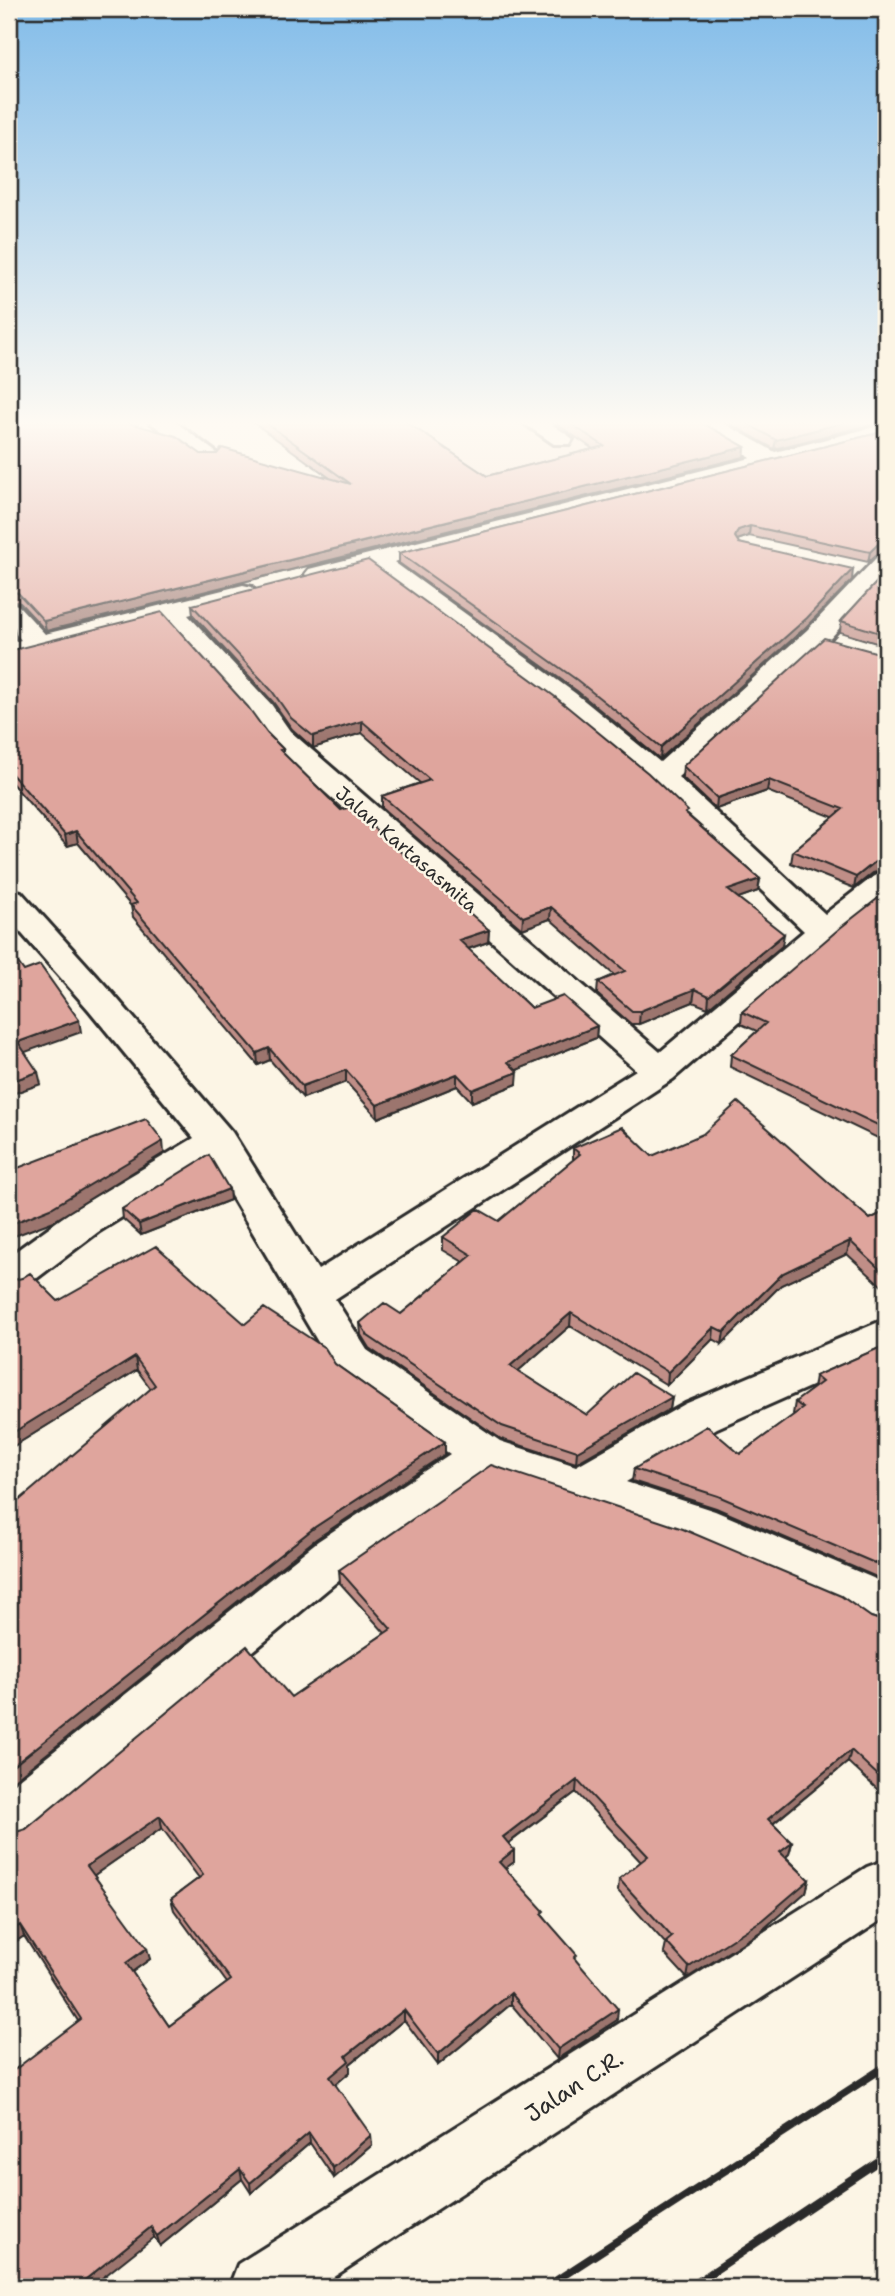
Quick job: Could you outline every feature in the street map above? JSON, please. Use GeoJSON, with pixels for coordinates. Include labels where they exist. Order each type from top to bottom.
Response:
{"type":"FeatureCollection","features":[{"type":"Feature","properties":{"kind":"street"},"geometry":{"type":"LineString","coordinates":[[292,580],[503,527]]}},
{"type":"Feature","properties":{"kind":"street"},"geometry":{"type":"LineString","coordinates":[[374,560],[565,699],[660,777],[824,931]]}},
{"type":"Feature","properties":{"kind":"street"},"geometry":{"type":"LineString","coordinates":[[660,777],[828,640],[869,568]]}},
{"type":"Feature","properties":{"kind":"street"},"geometry":{"type":"LineString","coordinates":[[9,651],[265,587]]}},
{"type":"Feature","properties":{"kind":"street"},"geometry":{"type":"LineString","coordinates":[[9,611],[39,643]]}},
{"type":"Feature","properties":{"kind":"street","name":"Jalan Kartasasmita"},"geometry":{"type":"LineString","coordinates":[[170,611],[261,710],[280,737],[660,1071]]}},
{"type":"Feature","properties":{"kind":"street"},"geometry":{"type":"LineString","coordinates":[[312,1294],[660,1071],[824,931],[886,883]]}},
{"type":"Feature","properties":{"kind":"street"},"geometry":{"type":"LineString","coordinates":[[9,899],[101,1002],[218,1141],[312,1294],[336,1340],[352,1362],[484,1454],[698,1525],[856,1592],[886,1612]]}},
{"type":"Feature","properties":{"kind":"street"},"geometry":{"type":"LineString","coordinates":[[9,1277],[84,1222],[218,1141]]}},
{"type":"Feature","properties":{"kind":"street"},"geometry":{"type":"LineString","coordinates":[[581,1486],[701,1416],[886,1335]]}},
{"type":"Feature","properties":{"kind":"street"},"geometry":{"type":"LineString","coordinates":[[9,1820],[335,1555],[484,1454]]}},
{"type":"Feature","properties":{"kind":"street","name":"Jalan C.R."},"geometry":{"type":"LineString","coordinates":[[261,2287],[886,1886]]}},
{"type":"Feature","properties":{"kind":"building"},"geometry":{"type":"Polygon","coordinates":[[[9,527],[422,527],[44,621],[18,593],[9,591],[9,527]]]}},
{"type":"Feature","properties":{"kind":"building"},"geometry":{"type":"Polygon","coordinates":[[[502,527],[747,527],[738,530],[735,537],[739,543],[853,569],[807,618],[661,747],[577,680],[399,553],[502,527]]]}},
{"type":"Feature","properties":{"kind":"building"},"geometry":{"type":"Polygon","coordinates":[[[755,527],[886,527],[886,542],[878,544],[870,552],[755,527]]]}},
{"type":"Feature","properties":{"kind":"building"},"geometry":{"type":"Polygon","coordinates":[[[368,560],[554,696],[648,773],[688,811],[685,813],[760,879],[728,890],[784,934],[709,996],[695,989],[640,1011],[632,1011],[598,982],[625,971],[551,907],[523,917],[382,796],[430,780],[362,721],[313,736],[291,718],[272,691],[192,605],[368,560]]]}},
{"type":"Feature","properties":{"kind":"building"},"geometry":{"type":"Polygon","coordinates":[[[886,572],[886,635],[841,621],[886,572]]]}},
{"type":"Feature","properties":{"kind":"building"},"geometry":{"type":"Polygon","coordinates":[[[162,612],[248,707],[283,749],[280,750],[341,810],[350,807],[489,930],[459,940],[531,1008],[563,996],[597,1026],[508,1062],[518,1072],[472,1090],[457,1074],[377,1105],[346,1070],[302,1086],[269,1048],[257,1053],[131,905],[137,903],[76,831],[65,835],[9,771],[9,768],[13,767],[9,762],[9,651],[162,612]]]}},
{"type":"Feature","properties":{"kind":"building"},"geometry":{"type":"Polygon","coordinates":[[[824,638],[886,655],[886,859],[875,862],[856,877],[793,851],[843,809],[769,780],[717,798],[683,766],[824,638]]]}},
{"type":"Feature","properties":{"kind":"building"},"geometry":{"type":"Polygon","coordinates":[[[886,892],[886,1129],[731,1055],[766,1023],[742,1012],[886,892]]]}},
{"type":"Feature","properties":{"kind":"building"},"geometry":{"type":"Polygon","coordinates":[[[9,950],[24,971],[40,965],[79,1020],[18,1042],[38,1072],[9,1082],[9,950]]]}},
{"type":"Feature","properties":{"kind":"building"},"geometry":{"type":"Polygon","coordinates":[[[738,1102],[870,1219],[886,1211],[886,1275],[850,1241],[783,1273],[724,1332],[714,1327],[668,1372],[571,1313],[510,1366],[587,1415],[633,1373],[672,1397],[577,1451],[502,1426],[368,1336],[360,1323],[384,1303],[401,1314],[472,1255],[443,1237],[478,1209],[499,1221],[580,1154],[573,1148],[622,1127],[652,1156],[703,1134],[738,1102]]]}},
{"type":"Feature","properties":{"kind":"building"},"geometry":{"type":"Polygon","coordinates":[[[146,1119],[163,1141],[51,1208],[9,1225],[9,1169],[10,1171],[146,1119]]]}},
{"type":"Feature","properties":{"kind":"building"},"geometry":{"type":"Polygon","coordinates":[[[209,1155],[229,1189],[139,1224],[122,1209],[209,1155]]]}},
{"type":"Feature","properties":{"kind":"building"},"geometry":{"type":"Polygon","coordinates":[[[156,1246],[245,1324],[264,1308],[325,1348],[335,1364],[445,1442],[315,1527],[9,1769],[9,1509],[155,1385],[135,1357],[9,1435],[9,1281],[30,1273],[58,1301],[156,1246]]]}},
{"type":"Feature","properties":{"kind":"building"},"geometry":{"type":"Polygon","coordinates":[[[886,1345],[886,1570],[718,1496],[634,1469],[707,1426],[740,1454],[803,1408],[795,1402],[822,1382],[815,1376],[886,1345]]]}},
{"type":"Feature","properties":{"kind":"building"},"geometry":{"type":"Polygon","coordinates":[[[491,1465],[683,1529],[841,1596],[871,1617],[886,1622],[886,1776],[883,1780],[851,1750],[768,1819],[792,1843],[780,1852],[809,1880],[762,1920],[689,1967],[666,1942],[672,1937],[619,1879],[648,1856],[577,1780],[503,1837],[514,1850],[499,1862],[544,1911],[541,1914],[577,1955],[574,1958],[618,2009],[558,2049],[511,1993],[438,2054],[404,2010],[346,2056],[349,2061],[330,2077],[371,2135],[333,2168],[309,2133],[250,2183],[240,2169],[157,2236],[151,2227],[76,2287],[9,2287],[9,2074],[81,2019],[20,1925],[9,1933],[9,1834],[26,1829],[247,1646],[291,1697],[391,1629],[339,1570],[491,1465]],[[160,1816],[87,1866],[147,1948],[126,1963],[169,2026],[231,1980],[171,1899],[203,1875],[160,1816]]]}},
{"type":"Feature","properties":{"kind":"railway"},"geometry":{"type":"LineString","coordinates":[[546,2287],[886,2066]]}},
{"type":"Feature","properties":{"kind":"railway"},"geometry":{"type":"LineString","coordinates":[[690,2287],[886,2156]]}}]}
